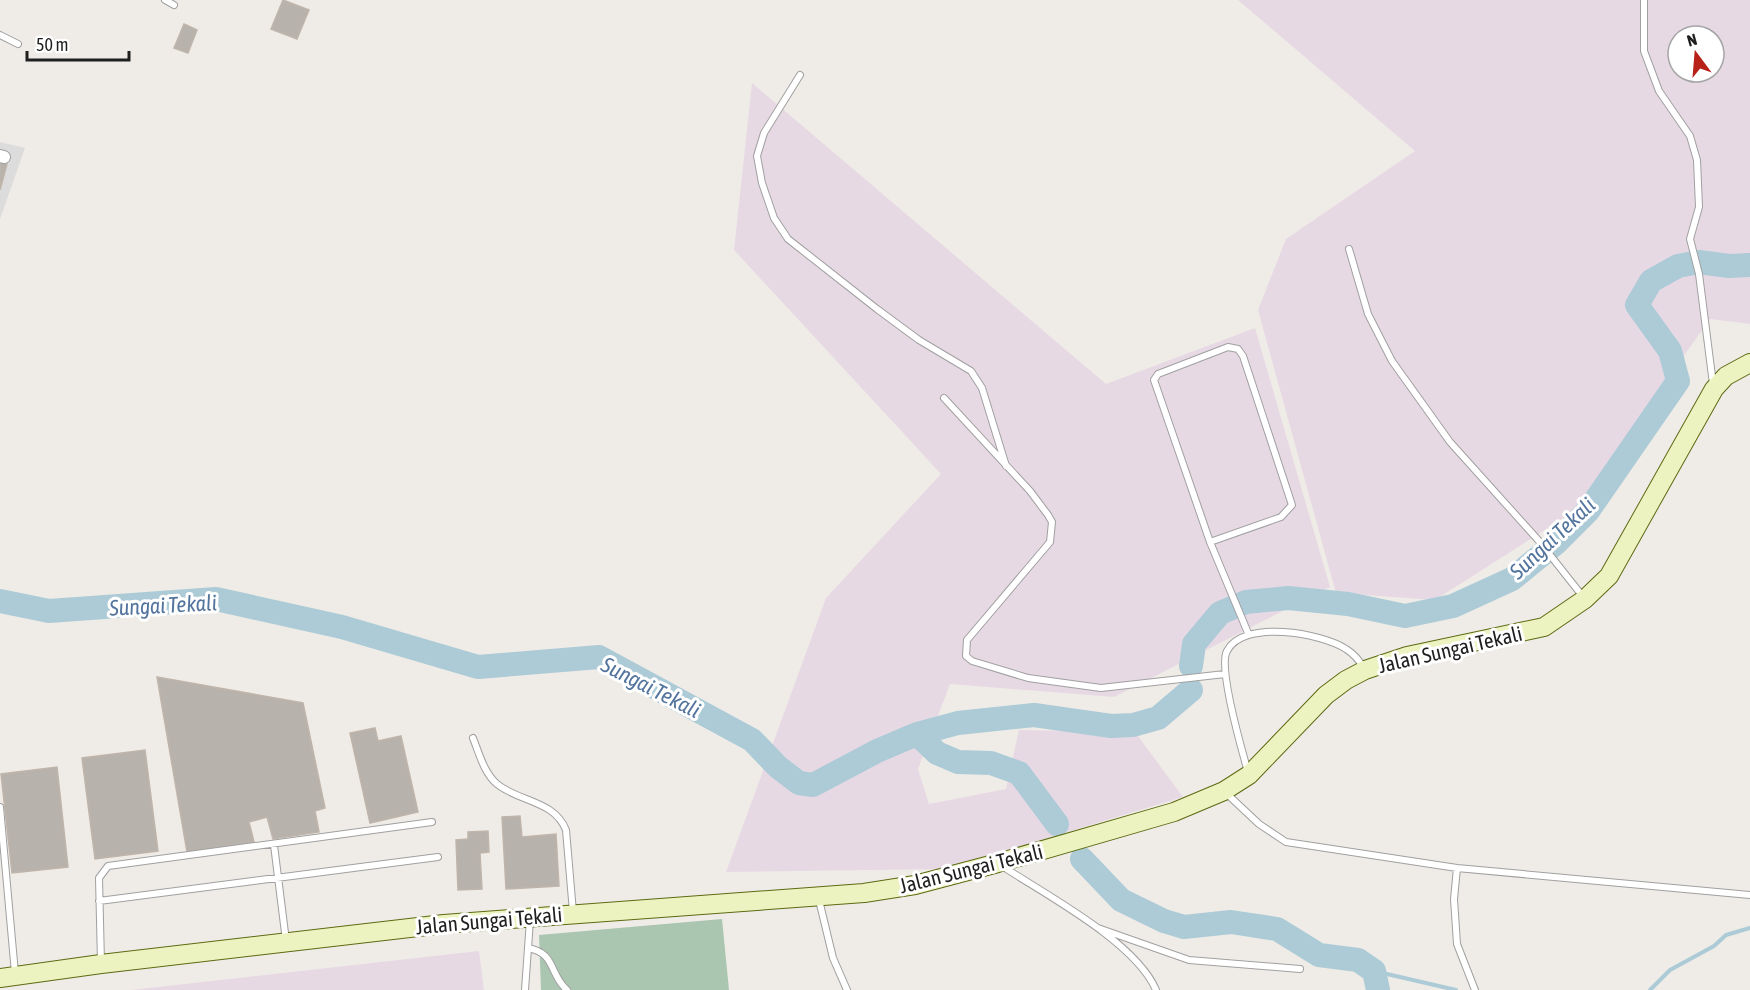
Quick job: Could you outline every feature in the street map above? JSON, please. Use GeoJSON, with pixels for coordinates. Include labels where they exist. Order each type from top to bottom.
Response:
{"type":"FeatureCollection","features":[{"type":"Feature","properties":{"kind":"street","name":"Jalan Sungai Tekali"},"geometry":{"type":"LineString","coordinates":[[8,977],[101,963],[531,916],[864,893],[915,885],[1143,822],[1224,791],[1249,775],[1326,695],[1365,670],[1407,656],[1544,627],[1585,598],[1609,576],[1714,389],[1726,376],[1750,363]]}},
{"type":"Feature","properties":{"kind":"lane"},"geometry":{"type":"LineString","coordinates":[[165,0],[174,5]]}},
{"type":"Feature","properties":{"kind":"lane"},"geometry":{"type":"LineString","coordinates":[[1644,0],[1644,51],[1659,91],[1690,136],[1697,160],[1699,207],[1690,239],[1700,274],[1714,389]]}},
{"type":"Feature","properties":{"kind":"lane"},"geometry":{"type":"LineString","coordinates":[[0,35],[18,44]]}},
{"type":"Feature","properties":{"kind":"lane"},"geometry":{"type":"LineString","coordinates":[[800,75],[764,133],[757,156],[762,183],[774,218],[788,239],[877,309],[975,376],[982,388],[1007,469]]}},
{"type":"Feature","properties":{"kind":"lane"},"geometry":{"type":"LineString","coordinates":[[1349,249],[1368,314],[1392,361],[1450,442],[1539,541],[1585,598]]}},
{"type":"Feature","properties":{"kind":"lane"},"geometry":{"type":"LineString","coordinates":[[1210,543],[1281,517],[1292,505],[1243,356],[1238,349],[1228,347],[1158,374],[1154,380],[1210,543],[1248,633]]}},
{"type":"Feature","properties":{"kind":"lane"},"geometry":{"type":"LineString","coordinates":[[945,398],[1007,469],[1030,490],[1052,522],[1050,542],[967,640],[964,649],[972,661],[1028,678],[1101,688],[1225,674]]}},
{"type":"Feature","properties":{"kind":"lane"},"geometry":{"type":"LineString","coordinates":[[1249,775],[1225,674],[1227,649],[1248,633],[1298,634],[1334,643],[1351,652],[1365,670]]}},
{"type":"Feature","properties":{"kind":"lane"},"geometry":{"type":"LineString","coordinates":[[473,738],[488,773],[498,785],[533,801],[562,820],[566,830],[573,913]]}},
{"type":"Feature","properties":{"kind":"lane"},"geometry":{"type":"LineString","coordinates":[[1224,791],[1259,824],[1286,842],[1457,868],[1750,896]]}},
{"type":"Feature","properties":{"kind":"lane"},"geometry":{"type":"LineString","coordinates":[[0,807],[8,977]]}},
{"type":"Feature","properties":{"kind":"lane"},"geometry":{"type":"LineString","coordinates":[[101,963],[99,901],[101,872],[116,864],[274,845],[432,822]]}},
{"type":"Feature","properties":{"kind":"lane"},"geometry":{"type":"LineString","coordinates":[[274,845],[286,942]]}},
{"type":"Feature","properties":{"kind":"lane"},"geometry":{"type":"LineString","coordinates":[[99,901],[438,857]]}},
{"type":"Feature","properties":{"kind":"lane"},"geometry":{"type":"LineString","coordinates":[[998,863],[1098,928],[1151,976],[1156,990]]}},
{"type":"Feature","properties":{"kind":"lane"},"geometry":{"type":"LineString","coordinates":[[1457,868],[1454,899],[1457,944],[1475,990]]}},
{"type":"Feature","properties":{"kind":"lane"},"geometry":{"type":"LineString","coordinates":[[818,896],[833,958],[847,990]]}},
{"type":"Feature","properties":{"kind":"lane"},"geometry":{"type":"LineString","coordinates":[[525,990],[531,916]]}},
{"type":"Feature","properties":{"kind":"lane"},"geometry":{"type":"LineString","coordinates":[[1098,928],[1189,960],[1300,969]]}},
{"type":"Feature","properties":{"kind":"lane"},"geometry":{"type":"LineString","coordinates":[[528,948],[539,950],[546,955],[567,990]]}},
{"type":"Feature","properties":{"kind":"shaded area"},"geometry":{"type":"Polygon","coordinates":[[[1238,0],[1750,0],[1750,324],[1710,319],[1573,512],[1435,600],[1336,593],[1258,310],[1286,239],[1415,151],[1238,0]]]}},
{"type":"Feature","properties":{"kind":"shaded area"},"geometry":{"type":"Polygon","coordinates":[[[752,83],[1106,384],[1255,328],[1330,587],[1114,697],[950,684],[918,769],[929,804],[1006,789],[1019,730],[1135,732],[1183,797],[945,869],[726,872],[826,598],[941,474],[734,250],[752,83]]]}},
{"type":"Feature","properties":{"kind":"shaded area"},"geometry":{"type":"Polygon","coordinates":[[[0,142],[25,148],[0,219],[0,142]]]}},
{"type":"Feature","properties":{"kind":"shaded area"},"geometry":{"type":"Polygon","coordinates":[[[479,951],[484,990],[131,990],[479,951]]]}},
{"type":"Feature","properties":{"kind":"green space"},"geometry":{"type":"Polygon","coordinates":[[[722,919],[729,990],[541,990],[539,935],[722,919]]]}},
{"type":"Feature","properties":{"kind":"building"},"geometry":{"type":"Polygon","coordinates":[[[283,0],[309,10],[297,39],[271,29],[283,0]]]}},
{"type":"Feature","properties":{"kind":"building"},"geometry":{"type":"Polygon","coordinates":[[[184,24],[197,30],[188,53],[174,48],[184,24]]]}},
{"type":"Feature","properties":{"kind":"building"},"geometry":{"type":"Polygon","coordinates":[[[0,162],[7,164],[0,190],[0,162]]]}},
{"type":"Feature","properties":{"kind":"building"},"geometry":{"type":"Polygon","coordinates":[[[157,677],[303,703],[325,808],[315,811],[319,832],[273,839],[267,817],[249,822],[254,842],[187,852],[157,677]]]}},
{"type":"Feature","properties":{"kind":"building"},"geometry":{"type":"Polygon","coordinates":[[[375,728],[378,741],[401,736],[418,812],[370,823],[350,733],[375,728]]]}},
{"type":"Feature","properties":{"kind":"building"},"geometry":{"type":"Polygon","coordinates":[[[145,750],[158,851],[95,859],[82,758],[145,750]]]}},
{"type":"Feature","properties":{"kind":"building"},"geometry":{"type":"Polygon","coordinates":[[[57,767],[68,867],[12,873],[1,774],[57,767]]]}},
{"type":"Feature","properties":{"kind":"building"},"geometry":{"type":"Polygon","coordinates":[[[520,816],[522,837],[556,834],[559,886],[506,889],[502,817],[520,816]]]}},
{"type":"Feature","properties":{"kind":"building"},"geometry":{"type":"Polygon","coordinates":[[[488,831],[489,852],[480,853],[482,889],[458,890],[456,840],[468,839],[468,832],[488,831]]]}},
{"type":"Feature","properties":{"kind":"waterway","name":"Sungai Tekali"},"geometry":{"type":"LineString","coordinates":[[1191,666],[1194,644],[1220,613],[1246,602],[1288,598],[1348,604],[1405,616],[1453,606],[1512,579],[1556,543],[1588,511],[1678,381],[1670,351],[1637,305],[1651,281],[1678,266],[1699,262],[1729,266],[1750,265]]}},
{"type":"Feature","properties":{"kind":"waterway","name":"Sungai Tekali"},"geometry":{"type":"LineString","coordinates":[[0,601],[49,611],[216,599],[342,627],[478,667],[599,657],[752,740],[778,767],[799,783],[813,785],[877,751],[917,734],[958,723],[1034,715],[1111,726],[1133,725],[1158,718],[1191,690]]}},
{"type":"Feature","properties":{"kind":"waterway"},"geometry":{"type":"LineString","coordinates":[[917,734],[937,753],[958,762],[991,763],[1019,773],[1057,824]]}},
{"type":"Feature","properties":{"kind":"waterway"},"geometry":{"type":"LineString","coordinates":[[1082,859],[1121,900],[1164,921],[1184,927],[1231,922],[1277,929],[1319,955],[1358,960],[1374,971],[1378,990]]}},
{"type":"Feature","properties":{"kind":"waterway"},"geometry":{"type":"LineString","coordinates":[[1650,990],[1670,970],[1714,946],[1726,935],[1750,928]]}},
{"type":"Feature","properties":{"kind":"waterway"},"geometry":{"type":"LineString","coordinates":[[1374,971],[1456,990]]}}]}
